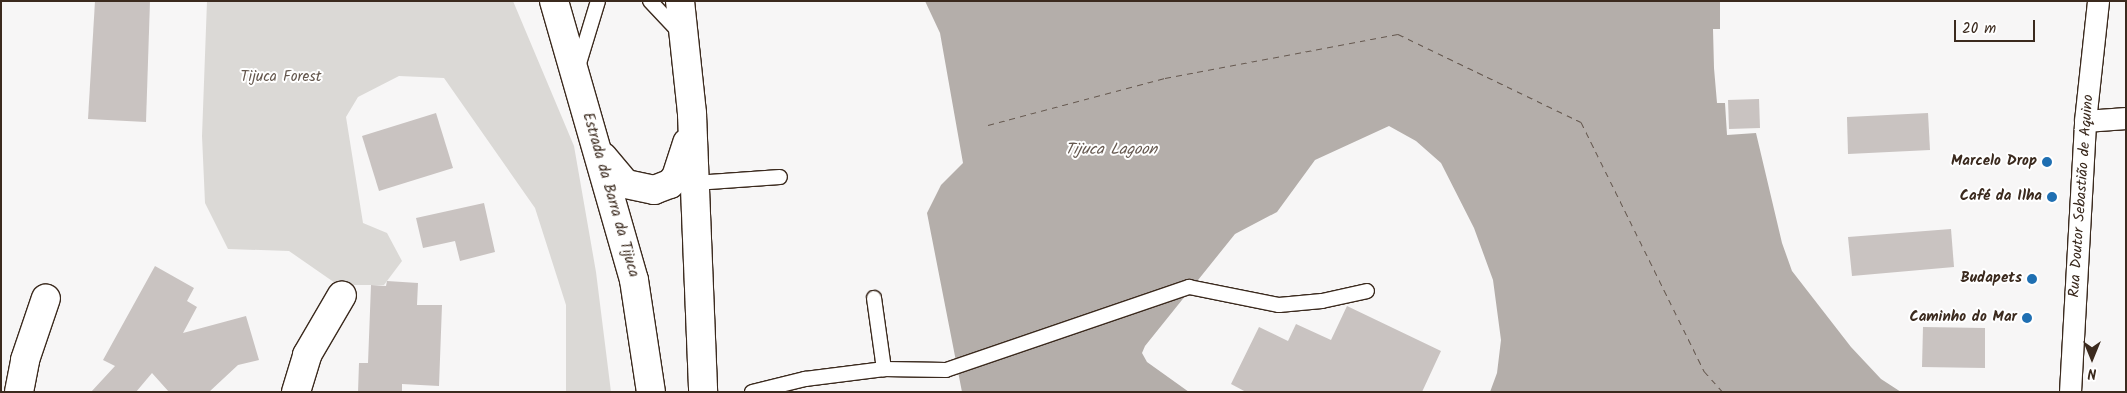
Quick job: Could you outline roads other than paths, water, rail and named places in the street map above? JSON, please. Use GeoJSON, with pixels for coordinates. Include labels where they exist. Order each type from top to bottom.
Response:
{"type":"FeatureCollection","features":[{"type":"Feature","properties":{"kind":"main road","name":"Estrada da Barra da Tijuca"},"geometry":{"type":"LineString","coordinates":[[554,1],[634,280],[651,392]]}},
{"type":"Feature","properties":{"kind":"main road"},"geometry":{"type":"LineString","coordinates":[[680,1],[682,35],[692,114],[703,392]]}},
{"type":"Feature","properties":{"kind":"main road"},"geometry":{"type":"LineString","coordinates":[[595,143],[626,184],[654,190],[670,184],[681,168],[692,114]]}},
{"type":"Feature","properties":{"kind":"main road"},"geometry":{"type":"LineString","coordinates":[[296,392],[307,355],[342,295]]}},
{"type":"Feature","properties":{"kind":"main road"},"geometry":{"type":"LineString","coordinates":[[19,392],[25,360],[46,298]]}},
{"type":"Feature","properties":{"kind":"street","name":"Rua Doutor Sebastião de Aquino"},"geometry":{"type":"LineString","coordinates":[[2070,392],[2085,121],[2098,1]]}},
{"type":"Feature","properties":{"kind":"street"},"geometry":{"type":"LineString","coordinates":[[2085,121],[2126,118]]}},
{"type":"Feature","properties":{"kind":"lane"},"geometry":{"type":"LineString","coordinates":[[576,74],[598,1]]}},
{"type":"Feature","properties":{"kind":"lane"},"geometry":{"type":"LineString","coordinates":[[650,1],[682,35]]}},
{"type":"Feature","properties":{"kind":"lane"},"geometry":{"type":"LineString","coordinates":[[695,183],[780,177]]}},
{"type":"Feature","properties":{"kind":"lane"},"geometry":{"type":"LineString","coordinates":[[752,392],[805,379],[884,369],[946,370],[1189,287],[1279,304],[1322,301],[1367,291]]}},
{"type":"Feature","properties":{"kind":"lane"},"geometry":{"type":"LineString","coordinates":[[874,298],[884,369]]}},
{"type":"Feature","properties":{"kind":"water","name":"Tijuca Lagoon"},"geometry":{"type":"Polygon","coordinates":[[[925,1],[1720,1],[1720,29],[1713,29],[1714,68],[1717,103],[1725,103],[1727,135],[1756,133],[1782,243],[1792,271],[1851,347],[1881,379],[1901,392],[1490,392],[1497,373],[1501,340],[1493,280],[1474,228],[1441,163],[1416,141],[1389,126],[1315,160],[1277,212],[1235,234],[1145,346],[1142,353],[1147,362],[1189,392],[962,392],[927,213],[941,185],[963,163],[940,33],[925,1]]]}},
{"type":"Feature","properties":{"kind":"place","name":"Marcelo Drop"},"geometry":{"type":"Point","coordinates":[2047,162]}},
{"type":"Feature","properties":{"kind":"place","name":"Café da Ilha"},"geometry":{"type":"Point","coordinates":[2052,197]}},
{"type":"Feature","properties":{"kind":"place","name":"Budapets"},"geometry":{"type":"Point","coordinates":[2032,279]}},
{"type":"Feature","properties":{"kind":"place","name":"Caminho do Mar"},"geometry":{"type":"Point","coordinates":[2027,318]}},
{"type":"Feature","properties":{"kind":"park label","name":"Tijuca Forest"},"geometry":{"type":"Point","coordinates":[281,78]}}]}
